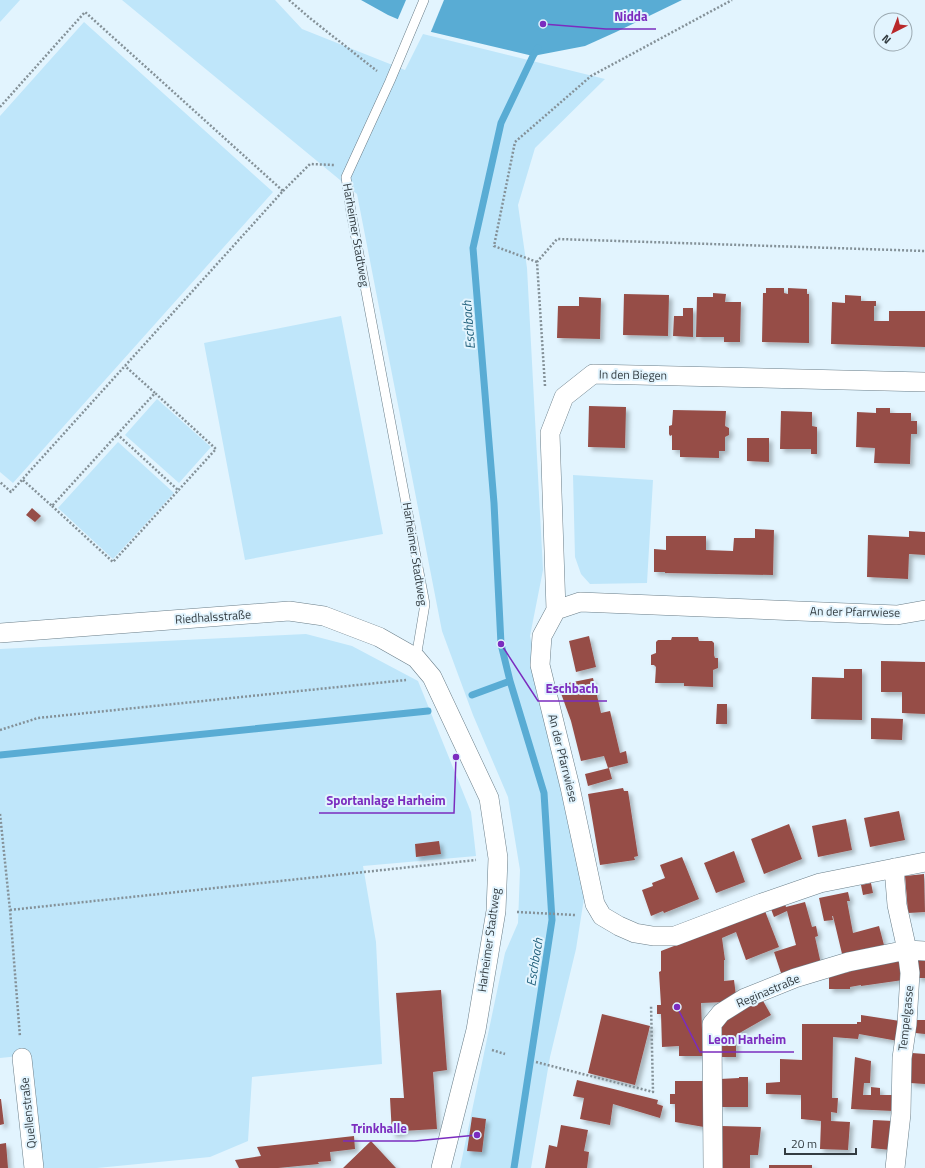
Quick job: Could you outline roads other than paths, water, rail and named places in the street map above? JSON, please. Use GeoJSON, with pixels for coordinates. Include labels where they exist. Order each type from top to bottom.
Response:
{"type":"FeatureCollection","features":[{"type":"Feature","properties":{"kind":"street","name":"In den Biegen"},"geometry":{"type":"LineString","coordinates":[[556,610],[550,433],[564,397],[593,374],[925,382]]}},
{"type":"Feature","properties":{"kind":"street","name":"An der Pfarrwiese"},"geometry":{"type":"LineString","coordinates":[[925,610],[898,615],[580,602],[556,610],[542,636],[540,665],[570,787],[595,904],[602,916],[619,926],[635,933],[653,936],[675,936],[820,883],[925,862]]}},
{"type":"Feature","properties":{"kind":"street","name":"Riedhalsstraße"},"geometry":{"type":"LineString","coordinates":[[0,633],[289,611],[324,616],[378,637],[416,658]]}},
{"type":"Feature","properties":{"kind":"street","name":"Harheimer Stadtweg"},"geometry":{"type":"LineString","coordinates":[[416,658],[432,677],[489,798],[498,858],[496,911],[476,1030],[441,1168]]}},
{"type":"Feature","properties":{"kind":"street","name":"Tempelgasse"},"geometry":{"type":"LineString","coordinates":[[894,868],[897,905],[916,950],[910,973],[907,1024],[902,1058],[901,1114],[895,1168]]}},
{"type":"Feature","properties":{"kind":"street","name":"Reginastraße"},"geometry":{"type":"LineString","coordinates":[[713,1168],[712,1024],[721,1013],[745,998],[795,978],[848,962],[916,950]]}},
{"type":"Feature","properties":{"kind":"street","name":"Quellenstraße"},"geometry":{"type":"LineString","coordinates":[[22,1058],[34,1168]]}},
{"type":"Feature","properties":{"kind":"lane","name":"Harheimer Stadtweg"},"geometry":{"type":"LineString","coordinates":[[416,658],[425,604],[351,212],[346,177],[424,0]]}},
{"type":"Feature","properties":{"kind":"water"},"geometry":{"type":"Polygon","coordinates":[[[361,0],[682,0],[585,46],[533,56],[423,30],[388,15],[361,0]]]}},
{"type":"Feature","properties":{"kind":"waterway","name":"Eschbach"},"geometry":{"type":"LineString","coordinates":[[514,1168],[552,920],[544,793],[510,681],[501,644],[494,503],[473,248],[501,123],[538,48]]}},
{"type":"Feature","properties":{"kind":"waterway"},"geometry":{"type":"LineString","coordinates":[[472,695],[510,681]]}},
{"type":"Feature","properties":{"kind":"waterway"},"geometry":{"type":"LineString","coordinates":[[0,755],[428,711]]}},
{"type":"Feature","properties":{"kind":"place","name":"Nidda"},"geometry":{"type":"Point","coordinates":[543,24]}},
{"type":"Feature","properties":{"kind":"place","name":"Eschbach"},"geometry":{"type":"Point","coordinates":[501,644]}},
{"type":"Feature","properties":{"kind":"place","name":"Sportanlage Harheim"},"geometry":{"type":"Point","coordinates":[456,757]}},
{"type":"Feature","properties":{"kind":"place","name":"Leon Harheim"},"geometry":{"type":"Point","coordinates":[677,1007]}},
{"type":"Feature","properties":{"kind":"place","name":"Trinkhalle"},"geometry":{"type":"Point","coordinates":[477,1135]}}]}
